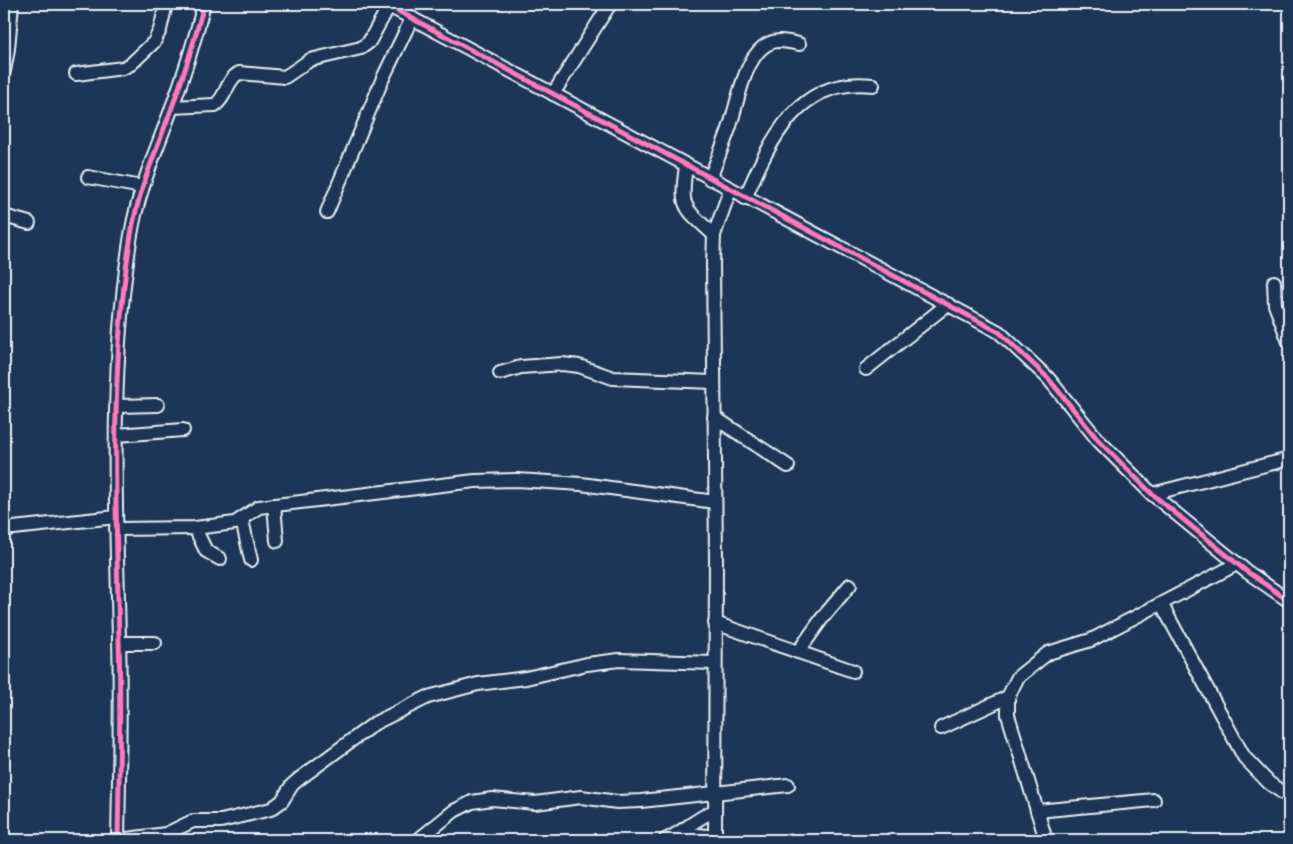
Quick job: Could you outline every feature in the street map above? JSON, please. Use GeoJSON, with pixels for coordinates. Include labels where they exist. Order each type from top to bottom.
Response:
{"type":"FeatureCollection","features":[{"type":"Feature","properties":{"kind":"street"},"geometry":{"type":"LineString","coordinates":[[4,71],[12,4]]}},
{"type":"Feature","properties":{"kind":"street"},"geometry":{"type":"LineString","coordinates":[[76,74],[123,68],[131,64],[154,42],[160,30],[166,4]]}},
{"type":"Feature","properties":{"kind":"street"},"geometry":{"type":"LineString","coordinates":[[204,4],[172,107],[142,187],[131,233],[124,286],[119,338],[117,406],[116,523],[120,643],[118,840],[166,834],[193,821],[221,821],[271,809],[282,802],[299,779],[375,723],[428,697],[478,684],[526,678],[595,663],[620,660],[714,663]]}},
{"type":"Feature","properties":{"kind":"street"},"geometry":{"type":"LineString","coordinates":[[553,94],[610,4]]}},
{"type":"Feature","properties":{"kind":"street"},"geometry":{"type":"LineString","coordinates":[[172,107],[215,105],[219,103],[230,80],[239,73],[285,78],[310,60],[361,48],[369,42],[387,5],[998,332],[1048,378],[1098,440],[1152,494],[1238,564],[1289,601]]}},
{"type":"Feature","properties":{"kind":"street"},"geometry":{"type":"LineString","coordinates":[[327,212],[383,78],[412,18]]}},
{"type":"Feature","properties":{"kind":"street"},"geometry":{"type":"LineString","coordinates":[[710,179],[732,121],[744,78],[753,59],[762,48],[773,41],[786,40],[799,44]]}},
{"type":"Feature","properties":{"kind":"street"},"geometry":{"type":"LineString","coordinates":[[745,198],[766,150],[787,119],[800,107],[830,88],[847,84],[873,85]]}},
{"type":"Feature","properties":{"kind":"street"},"geometry":{"type":"LineString","coordinates":[[686,166],[682,193],[684,203],[689,212],[714,235]]}},
{"type":"Feature","properties":{"kind":"street"},"geometry":{"type":"LineString","coordinates":[[88,178],[142,187]]}},
{"type":"Feature","properties":{"kind":"street"},"geometry":{"type":"LineString","coordinates":[[665,840],[682,833],[715,839],[714,235],[730,190]]}},
{"type":"Feature","properties":{"kind":"street"},"geometry":{"type":"LineString","coordinates":[[4,216],[29,223]]}},
{"type":"Feature","properties":{"kind":"street"},"geometry":{"type":"LineString","coordinates":[[1274,282],[1275,305],[1289,342]]}},
{"type":"Feature","properties":{"kind":"street"},"geometry":{"type":"LineString","coordinates":[[866,369],[948,304]]}},
{"type":"Feature","properties":{"kind":"street"},"geometry":{"type":"LineString","coordinates":[[500,373],[521,367],[562,364],[580,366],[612,378],[713,382]]}},
{"type":"Feature","properties":{"kind":"street"},"geometry":{"type":"LineString","coordinates":[[117,406],[158,405]]}},
{"type":"Feature","properties":{"kind":"street"},"geometry":{"type":"LineString","coordinates":[[714,417],[788,466]]}},
{"type":"Feature","properties":{"kind":"street"},"geometry":{"type":"LineString","coordinates":[[117,435],[182,430]]}},
{"type":"Feature","properties":{"kind":"street"},"geometry":{"type":"LineString","coordinates":[[1152,494],[1289,458]]}},
{"type":"Feature","properties":{"kind":"street"},"geometry":{"type":"LineString","coordinates":[[4,529],[116,523],[195,528],[236,523],[252,510],[274,505],[474,481],[517,480],[581,484],[715,502]]}},
{"type":"Feature","properties":{"kind":"street"},"geometry":{"type":"LineString","coordinates":[[274,505],[277,541]]}},
{"type":"Feature","properties":{"kind":"street"},"geometry":{"type":"LineString","coordinates":[[242,520],[251,560]]}},
{"type":"Feature","properties":{"kind":"street"},"geometry":{"type":"LineString","coordinates":[[195,528],[202,546],[220,559]]}},
{"type":"Feature","properties":{"kind":"street"},"geometry":{"type":"LineString","coordinates":[[1046,840],[1008,715],[1008,697],[1018,677],[1048,653],[1091,640],[1162,605],[1238,564]]}},
{"type":"Feature","properties":{"kind":"street"},"geometry":{"type":"LineString","coordinates":[[798,652],[850,584]]}},
{"type":"Feature","properties":{"kind":"street"},"geometry":{"type":"LineString","coordinates":[[1162,605],[1244,757],[1269,783],[1289,796]]}},
{"type":"Feature","properties":{"kind":"street"},"geometry":{"type":"LineString","coordinates":[[715,623],[853,672]]}},
{"type":"Feature","properties":{"kind":"street"},"geometry":{"type":"LineString","coordinates":[[120,643],[155,643]]}},
{"type":"Feature","properties":{"kind":"street"},"geometry":{"type":"LineString","coordinates":[[941,728],[1008,697]]}},
{"type":"Feature","properties":{"kind":"street"},"geometry":{"type":"LineString","coordinates":[[418,840],[454,811],[472,802],[492,799],[535,803],[581,797],[633,802],[788,785]]}},
{"type":"Feature","properties":{"kind":"street"},"geometry":{"type":"LineString","coordinates":[[1037,811],[1154,800]]}},
{"type":"Feature","properties":{"kind":"street"},"geometry":{"type":"LineString","coordinates":[[682,833],[688,824],[714,811]]}},
{"type":"Feature","properties":{"kind":"cycle path"},"geometry":{"type":"LineString","coordinates":[[118,840],[120,690],[116,437],[119,336],[124,285],[131,235],[138,203],[180,84],[204,4]]}},
{"type":"Feature","properties":{"kind":"cycle path"},"geometry":{"type":"LineString","coordinates":[[385,4],[999,332],[1048,378],[1098,440],[1152,494],[1246,571],[1289,601]]}}]}
